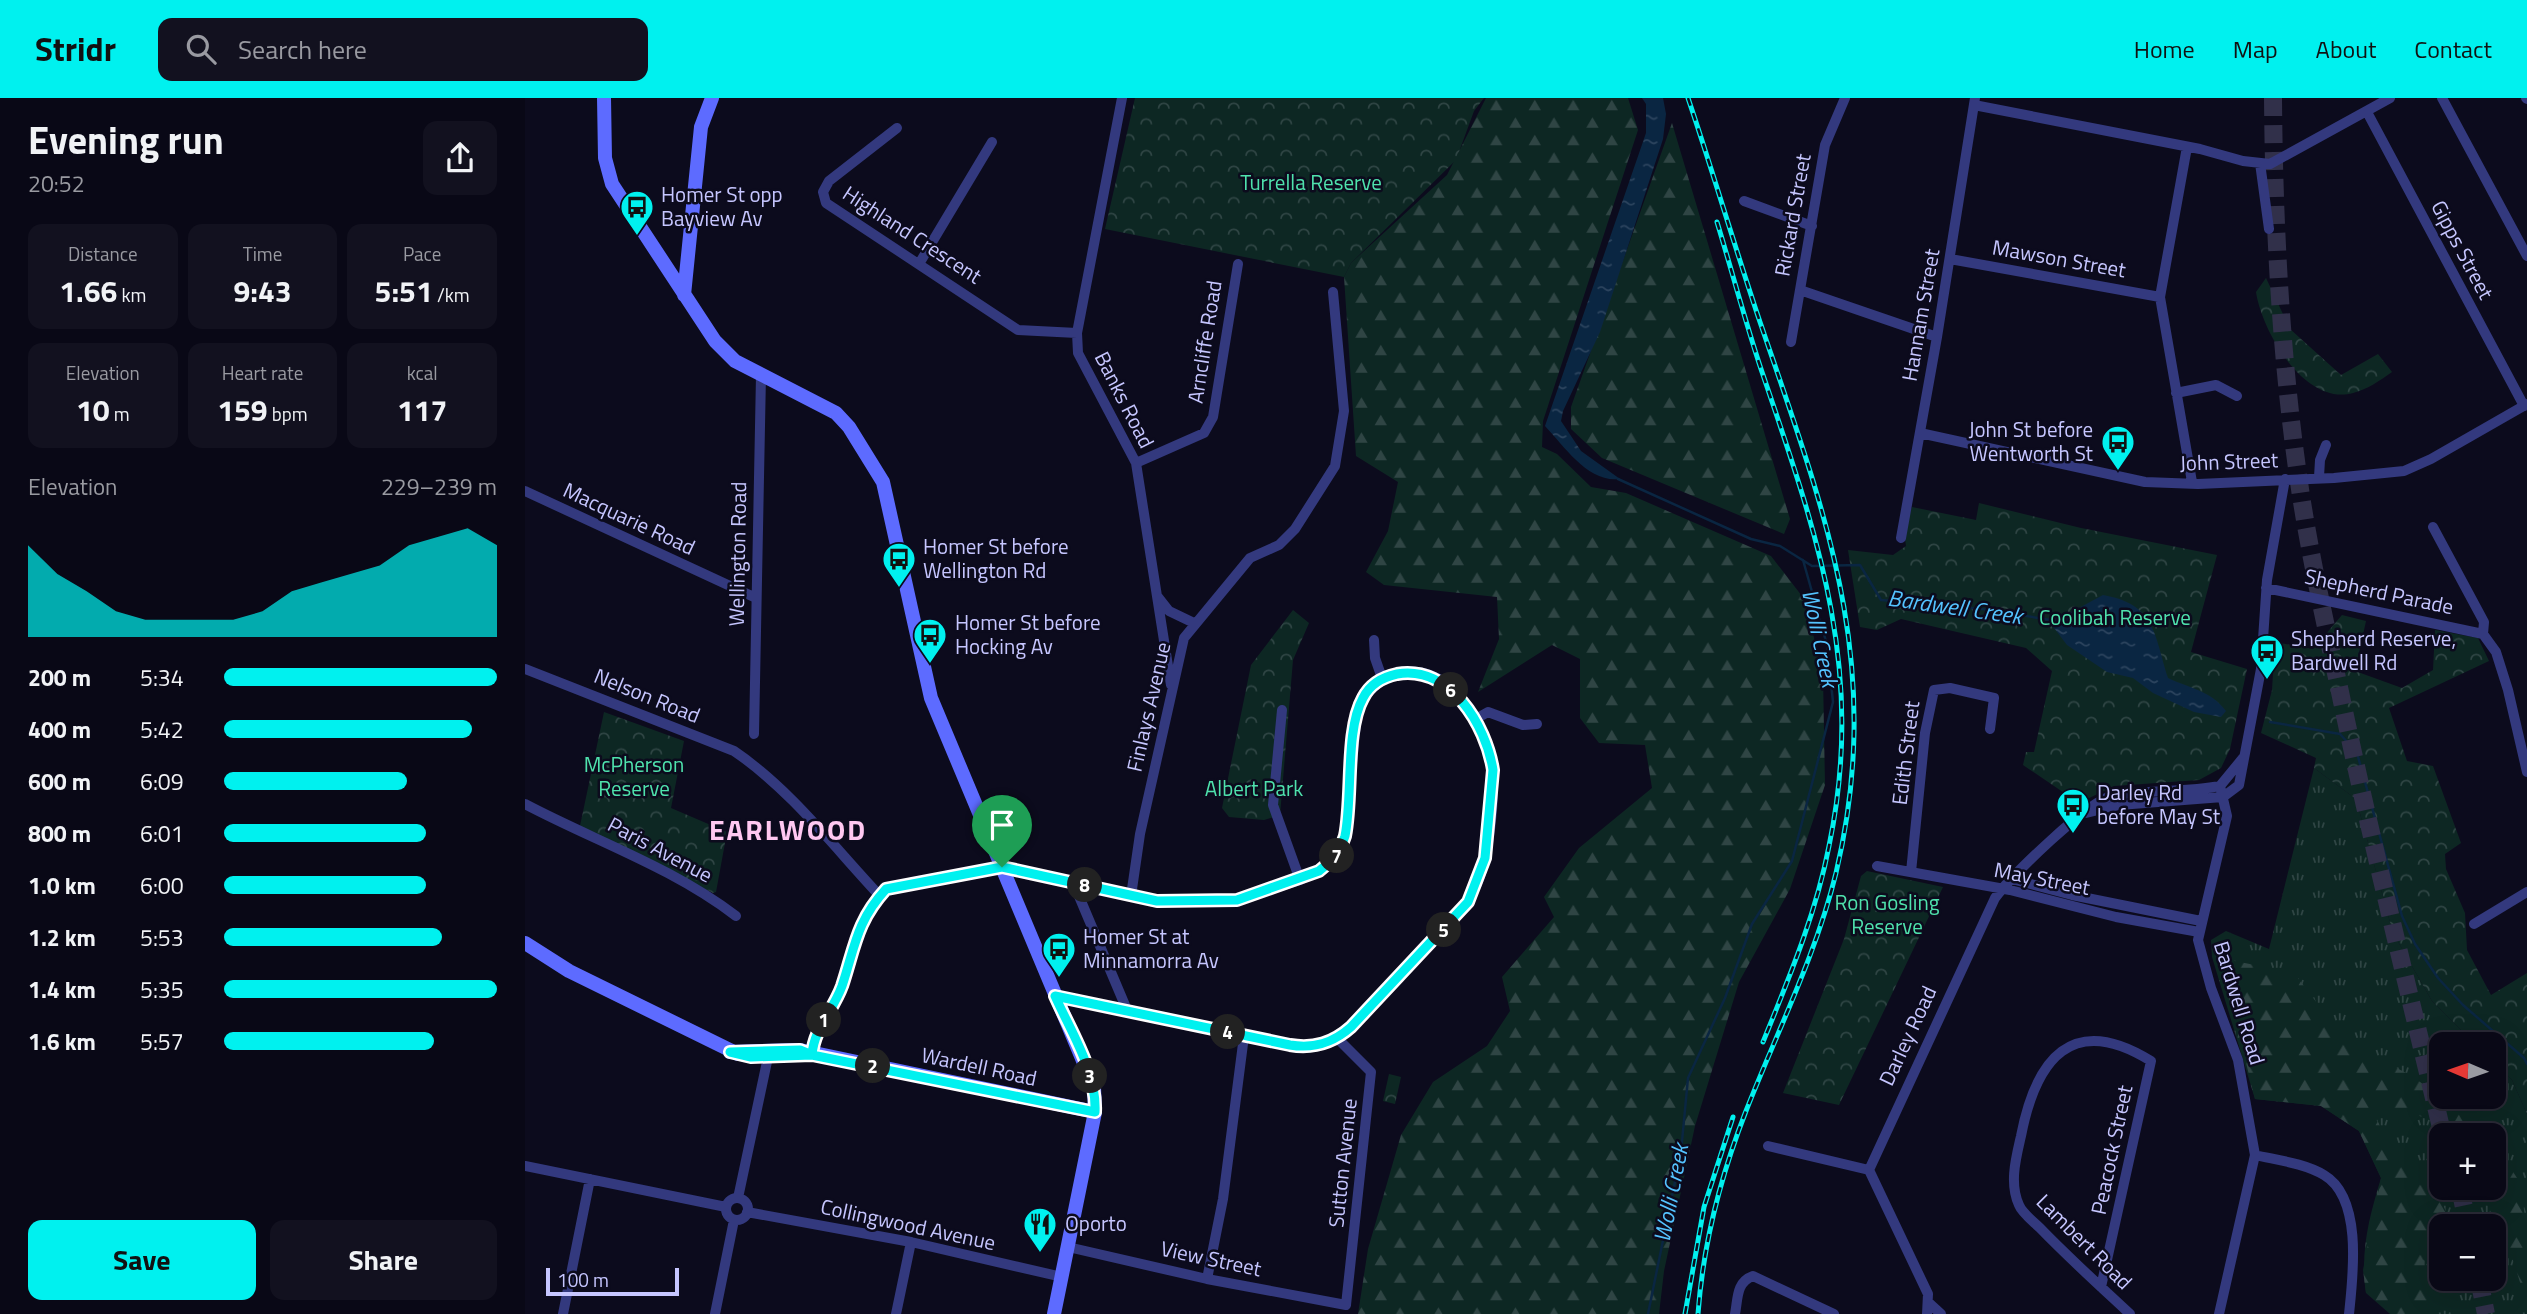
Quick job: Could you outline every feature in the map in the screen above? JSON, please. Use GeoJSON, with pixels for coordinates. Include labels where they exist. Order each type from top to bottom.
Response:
{"type":"FeatureCollection","features":[{"type":"Feature","properties":{"kind":"main road"},"geometry":{"type":"LineString","coordinates":[[604,98],[608,176],[722,350],[735,361],[836,413],[849,426],[880,474],[890,505],[930,698],[1091,1077],[1096,1097],[1054,1314]]}},
{"type":"Feature","properties":{"kind":"main road"},"geometry":{"type":"LineString","coordinates":[[684,295],[701,127],[712,98]]}},
{"type":"Feature","properties":{"kind":"main road"},"geometry":{"type":"LineString","coordinates":[[660,258],[672,257],[689,249]]}},
{"type":"Feature","properties":{"kind":"main road","name":"Wardell Road"},"geometry":{"type":"LineString","coordinates":[[525,943],[569,971],[730,1052],[768,1057],[812,1055]]}},
{"type":"Feature","properties":{"kind":"main road","name":"Wardell Road"},"geometry":{"type":"LineString","coordinates":[[730,1052],[800,1050],[812,1055],[1095,1112]]}},
{"type":"Feature","properties":{"kind":"street","name":"Banks Road"},"geometry":{"type":"LineString","coordinates":[[1122,98],[1077,333],[1078,352],[1136,463],[1172,690]]}},
{"type":"Feature","properties":{"kind":"street","name":"Rickard Street"},"geometry":{"type":"LineString","coordinates":[[1791,342],[1825,145],[1845,98]]}},
{"type":"Feature","properties":{"kind":"street"},"geometry":{"type":"LineString","coordinates":[[1974,101],[2260,163],[2276,162],[2371,105],[2389,98]]}},
{"type":"Feature","properties":{"kind":"street"},"geometry":{"type":"LineString","coordinates":[[2442,98],[2527,256]]}},
{"type":"Feature","properties":{"kind":"street","name":"Hannam Street"},"geometry":{"type":"LineString","coordinates":[[1901,538],[1951,259],[1974,101]]}},
{"type":"Feature","properties":{"kind":"street","name":"Gipps Street"},"geometry":{"type":"LineString","coordinates":[[2371,105],[2525,405]]}},
{"type":"Feature","properties":{"kind":"street","name":"Highland Crescent"},"geometry":{"type":"LineString","coordinates":[[897,128],[829,181],[823,192],[826,203],[1018,330],[1077,333]]}},
{"type":"Feature","properties":{"kind":"street"},"geometry":{"type":"LineString","coordinates":[[919,264],[992,142]]}},
{"type":"Feature","properties":{"kind":"street"},"geometry":{"type":"LineString","coordinates":[[2187,147],[2160,297],[2192,482]]}},
{"type":"Feature","properties":{"kind":"street"},"geometry":{"type":"LineString","coordinates":[[2260,163],[2269,229]]}},
{"type":"Feature","properties":{"kind":"street"},"geometry":{"type":"LineString","coordinates":[[1744,201],[1812,226]]}},
{"type":"Feature","properties":{"kind":"street","name":"Mawson Street"},"geometry":{"type":"LineString","coordinates":[[1951,259],[2160,297]]}},
{"type":"Feature","properties":{"kind":"street","name":"Arncliffe Road"},"geometry":{"type":"LineString","coordinates":[[1136,463],[1204,433],[1213,417],[1238,264]]}},
{"type":"Feature","properties":{"kind":"street"},"geometry":{"type":"LineString","coordinates":[[1800,290],[1937,337]]}},
{"type":"Feature","properties":{"kind":"street","name":"Finlays Avenue"},"geometry":{"type":"LineString","coordinates":[[1131,895],[1140,834],[1180,651],[1194,623],[1250,558],[1279,545],[1295,529],[1335,466],[1344,411],[1333,292]]}},
{"type":"Feature","properties":{"kind":"street","name":"Wellington Road"},"geometry":{"type":"LineString","coordinates":[[754,734],[761,375]]}},
{"type":"Feature","properties":{"kind":"street"},"geometry":{"type":"LineString","coordinates":[[2176,393],[2219,386],[2237,396]]}},
{"type":"Feature","properties":{"kind":"street","name":"John Street"},"geometry":{"type":"LineString","coordinates":[[1920,433],[2145,482],[2334,478],[2404,471],[2431,460],[2525,405]]}},
{"type":"Feature","properties":{"kind":"street"},"geometry":{"type":"LineString","coordinates":[[2319,477],[2320,460],[2326,444]]}},
{"type":"Feature","properties":{"kind":"street"},"geometry":{"type":"LineString","coordinates":[[2223,797],[2238,785],[2265,646],[2266,589],[2285,480]]}},
{"type":"Feature","properties":{"kind":"street","name":"Macquarie Road"},"geometry":{"type":"LineString","coordinates":[[525,491],[756,598]]}},
{"type":"Feature","properties":{"kind":"street"},"geometry":{"type":"LineString","coordinates":[[2433,527],[2484,621],[2483,634],[2495,652],[2508,690],[2527,772]]}},
{"type":"Feature","properties":{"kind":"street","name":"Shepherd Parade"},"geometry":{"type":"LineString","coordinates":[[2266,589],[2483,634]]}},
{"type":"Feature","properties":{"kind":"street"},"geometry":{"type":"LineString","coordinates":[[1157,596],[1169,611],[1194,623]]}},
{"type":"Feature","properties":{"kind":"street"},"geometry":{"type":"LineString","coordinates":[[1374,640],[1375,658],[1382,678]]}},
{"type":"Feature","properties":{"kind":"street","name":"Nelson Road"},"geometry":{"type":"LineString","coordinates":[[525,669],[734,751],[753,764],[880,896]]}},
{"type":"Feature","properties":{"kind":"street"},"geometry":{"type":"LineString","coordinates":[[812,1055],[816,1033],[841,988],[855,935],[886,889],[1002,867],[1157,901],[1237,900],[1300,880],[1332,863],[1338,855],[1348,823],[1357,712],[1363,696],[1382,678],[1417,673],[1438,678],[1474,720],[1488,746],[1493,770],[1485,858],[1478,882],[1455,918],[1337,1038],[1322,1045],[1301,1047],[1055,996]]}},
{"type":"Feature","properties":{"kind":"street","name":"Edith Street"},"geometry":{"type":"LineString","coordinates":[[1911,873],[1924,733],[1934,690],[1950,688],[1994,698],[1990,729]]}},
{"type":"Feature","properties":{"kind":"street"},"geometry":{"type":"LineString","coordinates":[[1282,710],[1273,805],[1300,880]]}},
{"type":"Feature","properties":{"kind":"street"},"geometry":{"type":"LineString","coordinates":[[1474,720],[1488,712],[1523,725],[1537,724]]}},
{"type":"Feature","properties":{"kind":"street"},"geometry":{"type":"LineString","coordinates":[[2220,786],[2243,758]]}},
{"type":"Feature","properties":{"kind":"street","name":"Bardwell Road"},"geometry":{"type":"LineString","coordinates":[[2219,1314],[2255,1155],[2238,1060],[2211,988],[2200,947],[2201,921],[2226,826],[2227,808],[2220,786]]}},
{"type":"Feature","properties":{"kind":"street","name":"Darley Road"},"geometry":{"type":"LineString","coordinates":[[1869,1170],[1985,917],[2012,878],[2094,804],[2114,796],[2220,786]]}},
{"type":"Feature","properties":{"kind":"street","name":"Darley Road"},"geometry":{"type":"LineString","coordinates":[[2085,813],[2119,805],[2223,797]]}},
{"type":"Feature","properties":{"kind":"street","name":"Paris Avenue"},"geometry":{"type":"LineString","coordinates":[[525,804],[621,849],[698,891],[736,916]]}},
{"type":"Feature","properties":{"kind":"street","name":"May Street"},"geometry":{"type":"LineString","coordinates":[[1877,866],[2199,932]]}},
{"type":"Feature","properties":{"kind":"street","name":"May Street"},"geometry":{"type":"LineString","coordinates":[[2012,878],[2071,895],[2201,921]]}},
{"type":"Feature","properties":{"kind":"street"},"geometry":{"type":"LineString","coordinates":[[1073,882],[1127,1010]]}},
{"type":"Feature","properties":{"kind":"street"},"geometry":{"type":"LineString","coordinates":[[2474,923],[2527,892]]}},
{"type":"Feature","properties":{"kind":"street"},"geometry":{"type":"LineString","coordinates":[[1207,1279],[1223,1199],[1244,1036]]}},
{"type":"Feature","properties":{"kind":"street","name":"Sutton Avenue"},"geometry":{"type":"LineString","coordinates":[[1337,1038],[1371,1072],[1346,1305]]}},
{"type":"Feature","properties":{"kind":"street","name":"Lambert Road"},"geometry":{"type":"LineString","coordinates":[[2130,1314],[2019,1206],[2013,1176],[2026,1108],[2036,1083],[2051,1060],[2082,1040],[2111,1042],[2151,1061]]}},
{"type":"Feature","properties":{"kind":"street"},"geometry":{"type":"LineString","coordinates":[[739,1198],[768,1057]]}},
{"type":"Feature","properties":{"kind":"street","name":"Peacock Street"},"geometry":{"type":"LineString","coordinates":[[2101,1287],[2151,1061]]}},
{"type":"Feature","properties":{"kind":"street"},"geometry":{"type":"LineString","coordinates":[[1768,1146],[1869,1170],[1924,1285],[1929,1303],[1927,1314]]}},
{"type":"Feature","properties":{"kind":"street"},"geometry":{"type":"LineString","coordinates":[[2255,1155],[2316,1171],[2334,1184],[2346,1210],[2353,1241],[2349,1314]]}},
{"type":"Feature","properties":{"kind":"street"},"geometry":{"type":"LineString","coordinates":[[525,1166],[726,1207]]}},
{"type":"Feature","properties":{"kind":"street"},"geometry":{"type":"LineString","coordinates":[[563,1314],[590,1179]]}},
{"type":"Feature","properties":{"kind":"street"},"geometry":{"type":"LineString","coordinates":[[739,1198],[745,1202],[747,1212],[741,1219],[734,1220],[729,1216],[726,1207],[729,1201],[739,1198]]}},
{"type":"Feature","properties":{"kind":"street","name":"Collingwood Avenue"},"geometry":{"type":"LineString","coordinates":[[747,1212],[911,1242],[1062,1277]]}},
{"type":"Feature","properties":{"kind":"street"},"geometry":{"type":"LineString","coordinates":[[715,1314],[734,1220]]}},
{"type":"Feature","properties":{"kind":"street"},"geometry":{"type":"LineString","coordinates":[[896,1314],[911,1242]]}},
{"type":"Feature","properties":{"kind":"street","name":"View Street"},"geometry":{"type":"LineString","coordinates":[[1068,1247],[1207,1279],[1346,1305]]}},
{"type":"Feature","properties":{"kind":"street"},"geometry":{"type":"LineString","coordinates":[[1735,1314],[1739,1286],[1745,1279],[1753,1276],[1834,1314]]}},
{"type":"Feature","properties":{"kind":"street"},"geometry":{"type":"LineString","coordinates":[[1929,1303],[1941,1314]]}},
{"type":"Feature","properties":{"kind":"green space","name":"Turrella Reserve"},"geometry":{"type":"Polygon","coordinates":[[[1135,98],[1484,98],[1474,111],[1456,160],[1351,263],[1344,277],[1105,229],[1135,98]]]}},
{"type":"Feature","properties":{"kind":"green space"},"geometry":{"type":"Polygon","coordinates":[[[1486,98],[1628,98],[1638,130],[1543,421],[1542,447],[1557,454],[1591,487],[1626,493],[1771,556],[1805,600],[1823,676],[1825,785],[1790,889],[1739,982],[1695,1126],[1664,1271],[1659,1314],[1358,1314],[1368,1249],[1401,1135],[1433,1082],[1487,1046],[1510,1011],[1502,977],[1554,917],[1544,897],[1579,848],[1652,788],[1645,745],[1599,743],[1580,718],[1580,659],[1552,645],[1478,692],[1499,639],[1497,597],[1384,585],[1366,572],[1388,531],[1398,482],[1356,456],[1344,277],[1351,263],[1447,175],[1486,98]]]}},
{"type":"Feature","properties":{"kind":"green space"},"geometry":{"type":"Polygon","coordinates":[[[1672,123],[1790,519],[1784,534],[1602,458],[1571,429],[1571,407],[1672,123]]]}},
{"type":"Feature","properties":{"kind":"green space"},"geometry":{"type":"Polygon","coordinates":[[[2266,278],[2290,329],[2341,375],[2378,354],[2392,372],[2353,393],[2335,394],[2318,388],[2302,377],[2276,345],[2260,308],[2256,292],[2266,278]]]}},
{"type":"Feature","properties":{"kind":"green space","name":"Coolibah Reserve"},"geometry":{"type":"Polygon","coordinates":[[[1979,503],[2081,528],[2217,555],[2191,652],[2247,669],[2230,749],[2221,768],[2199,780],[2114,786],[2079,803],[2023,765],[2026,752],[2034,752],[2052,671],[2026,648],[1901,619],[1877,630],[1860,627],[1848,550],[1893,555],[1906,546],[1904,532],[1912,507],[1976,520],[1979,503]]]}},
{"type":"Feature","properties":{"kind":"green space","name":"Albert Park"},"geometry":{"type":"Polygon","coordinates":[[[1293,610],[1309,623],[1293,660],[1280,815],[1264,820],[1229,817],[1222,808],[1251,665],[1293,610]]]}},
{"type":"Feature","properties":{"kind":"green space"},"geometry":{"type":"Polygon","coordinates":[[[2342,615],[2366,621],[2355,671],[2402,688],[2433,670],[2435,630],[2478,638],[2489,661],[2389,708],[2407,761],[2433,766],[2461,843],[2445,854],[2446,869],[2465,913],[2467,950],[2491,995],[2527,973],[2527,1114],[2512,1080],[2506,1074],[2506,1032],[2463,1032],[2432,1001],[2393,933],[2356,799],[2314,768],[2316,758],[2261,733],[2272,690],[2275,642],[2313,649],[2342,615]]]}},
{"type":"Feature","properties":{"kind":"green space","name":"McPherson Reserve"},"geometry":{"type":"Polygon","coordinates":[[[604,712],[684,741],[671,808],[727,832],[716,892],[713,893],[580,826],[604,712]]]}},
{"type":"Feature","properties":{"kind":"green space"},"geometry":{"type":"Polygon","coordinates":[[[2314,768],[2356,799],[2393,933],[2432,1001],[2463,1032],[2429,1032],[2429,1110],[2506,1110],[2506,1074],[2512,1080],[2527,1114],[2527,1314],[2403,1314],[2385,1285],[2366,1293],[2364,1263],[2367,1235],[2381,1178],[2359,1131],[2321,1106],[2255,1099],[2212,957],[2211,940],[2226,931],[2269,949],[2314,768]]]}},
{"type":"Feature","properties":{"kind":"green space","name":"Ron Gosling Reserve"},"geometry":{"type":"Polygon","coordinates":[[[1867,871],[1943,887],[1839,1105],[1783,1093],[1844,939],[1861,876],[1867,871]]]}},
{"type":"Feature","properties":{"kind":"green space"},"geometry":{"type":"Polygon","coordinates":[[[2220,958],[2294,973],[2347,1042],[2410,1075],[2429,1088],[2429,1110],[2460,1110],[2479,1123],[2442,1123],[2400,1110],[2373,1112],[2391,1142],[2429,1184],[2429,1200],[2440,1200],[2447,1214],[2429,1214],[2429,1262],[2423,1260],[2434,1314],[2390,1314],[2366,1293],[2363,1270],[2381,1178],[2359,1131],[2321,1106],[2255,1099],[2220,958]]]}},
{"type":"Feature","properties":{"kind":"green space"},"geometry":{"type":"Polygon","coordinates":[[[1389,1074],[1401,1077],[1395,1104],[1383,1101],[1389,1074]]]}},
{"type":"Feature","properties":{"kind":"green space"},"geometry":{"type":"Polygon","coordinates":[[[2506,1161],[2521,1184],[2527,1236],[2527,1304],[2506,1243],[2506,1214],[2492,1214],[2485,1200],[2506,1200],[2506,1161]]]}},
{"type":"Feature","properties":{"kind":"water"},"geometry":{"type":"Polygon","coordinates":[[[1642,98],[1663,98],[1666,114],[1663,139],[1600,332],[1563,411],[1561,421],[1581,451],[1620,479],[1608,479],[1587,470],[1545,426],[1646,133],[1646,104],[1642,98]]]}},
{"type":"Feature","properties":{"kind":"water"},"geometry":{"type":"Polygon","coordinates":[[[2103,595],[2120,599],[2143,613],[2155,634],[2168,678],[2200,691],[2220,704],[2226,711],[2221,717],[2194,712],[2153,693],[2133,678],[2107,672],[2067,645],[2048,620],[2064,616],[2103,595]]]}},
{"type":"Feature","properties":{"kind":"waterway","name":"Bardwell Creek"},"geometry":{"type":"LineString","coordinates":[[1618,479],[1751,539],[1780,546],[1812,566],[1860,565],[1881,600],[1992,610],[2050,620]]}},
{"type":"Feature","properties":{"kind":"waterway","name":"Wolli Creek"},"geometry":{"type":"LineString","coordinates":[[1648,1314],[1681,1152],[1688,1078],[1725,998],[1752,924],[1792,861],[1833,702],[1827,645],[1803,560]]}},
{"type":"Feature","properties":{"kind":"waterway","name":"Bardwell Creek"},"geometry":{"type":"LineString","coordinates":[[2270,722],[2340,734],[2357,753],[2402,916],[2415,944],[2438,978],[2463,1005],[2524,1058],[2527,1064]]}},
{"type":"Feature","properties":{"kind":"tunnel"},"geometry":{"type":"LineString","coordinates":[[2273,98],[2282,330],[2301,496],[2352,748],[2440,1123]]}},
{"type":"Feature","properties":{"kind":"tunnel"},"geometry":{"type":"LineString","coordinates":[[2462,1200],[2465,1214]]}},
{"type":"Feature","properties":{"kind":"tunnel"},"geometry":{"type":"LineString","coordinates":[[2481,1291],[2486,1314]]}},
{"type":"Feature","properties":{"kind":"railway"},"geometry":{"type":"LineString","coordinates":[[1688,98],[1807,460],[1826,526],[1841,592],[1851,658],[1854,726],[1850,798],[1828,904],[1729,1160],[1709,1236],[1698,1314]]}},
{"type":"Feature","properties":{"kind":"railway"},"geometry":{"type":"LineString","coordinates":[[1717,222],[1749,333],[1817,546],[1839,661],[1842,720],[1839,781],[1829,846],[1801,946],[1763,1042]]}},
{"type":"Feature","properties":{"kind":"railway"},"geometry":{"type":"LineString","coordinates":[[1685,1314],[1704,1207],[1733,1117]]}},
{"type":"Feature","properties":{"kind":"place","name":"Homer St opp Bayview Av"},"geometry":{"type":"Point","coordinates":[637,237]}},
{"type":"Feature","properties":{"kind":"place","name":"John St before Wentworth St"},"geometry":{"type":"Point","coordinates":[2118,472]}},
{"type":"Feature","properties":{"kind":"place","name":"Homer St before Wellington Rd"},"geometry":{"type":"Point","coordinates":[899,589]}},
{"type":"Feature","properties":{"kind":"place","name":"Homer St before Hocking Av"},"geometry":{"type":"Point","coordinates":[930,665]}},
{"type":"Feature","properties":{"kind":"place","name":"Shepherd Reserve, Bardwell Rd"},"geometry":{"type":"Point","coordinates":[2267,681]}},
{"type":"Feature","properties":{"kind":"place","name":"Darley Rd before May St"},"geometry":{"type":"Point","coordinates":[2073,835]}},
{"type":"Feature","properties":{"kind":"place","name":"Homer St at Minnamorra Av"},"geometry":{"type":"Point","coordinates":[1059,979]}},
{"type":"Feature","properties":{"kind":"place","name":"Oporto"},"geometry":{"type":"Point","coordinates":[1040,1254]}},
{"type":"Feature","properties":{"kind":"district","name":"EARLWOOD"},"geometry":{"type":"Point","coordinates":[788,830]}},
{"type":"Feature","properties":{"kind":"route"},"geometry":{"type":"LineString","coordinates":[[1002,867],[886,889],[855,935],[841,988],[816,1033],[812,1055],[751,1057],[730,1052],[800,1050],[812,1055],[1095,1112],[1096,1097],[1091,1077],[1055,996],[1301,1047],[1330,1042],[1351,1027],[1468,902],[1478,882],[1485,858],[1491,806],[1492,758],[1474,720],[1446,684],[1427,674],[1393,675],[1382,678],[1363,696],[1357,712],[1345,836],[1338,855],[1332,863],[1319,871],[1300,880],[1237,900],[1157,901],[1002,867]]}}]}
